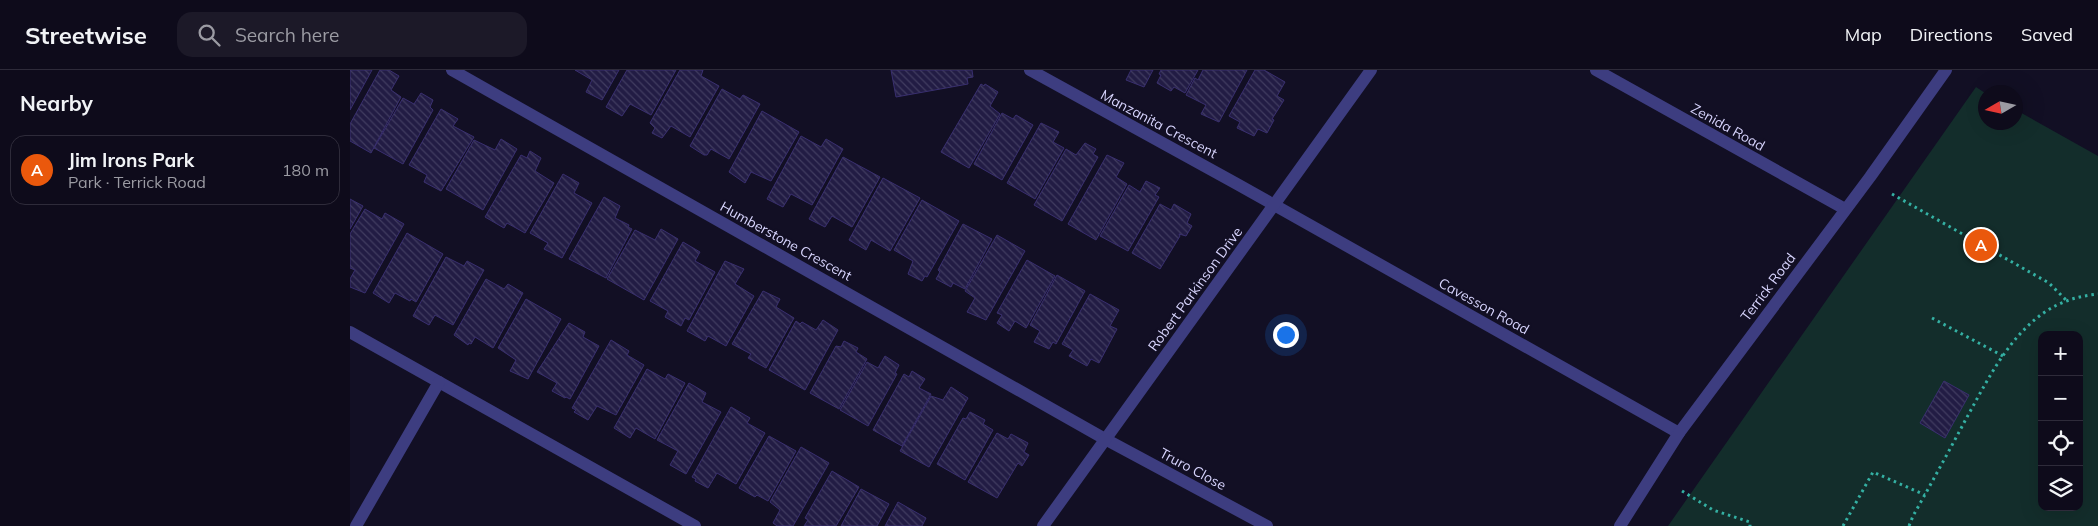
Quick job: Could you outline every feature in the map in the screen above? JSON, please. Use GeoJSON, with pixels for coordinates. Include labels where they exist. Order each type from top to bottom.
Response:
{"type":"FeatureCollection","features":[{"type":"Feature","properties":{"kind":"street","name":"Humberstone Crescent"},"geometry":{"type":"LineString","coordinates":[[452,70],[1105,439]]}},
{"type":"Feature","properties":{"kind":"street","name":"Manzanita Crescent"},"geometry":{"type":"LineString","coordinates":[[1030,70],[1274,204]]}},
{"type":"Feature","properties":{"kind":"street","name":"Robert Parkinson Drive"},"geometry":{"type":"LineString","coordinates":[[1043,526],[1371,70]]}},
{"type":"Feature","properties":{"kind":"street","name":"Zenida Road"},"geometry":{"type":"LineString","coordinates":[[1596,70],[1845,209]]}},
{"type":"Feature","properties":{"kind":"street","name":"Terrick Road"},"geometry":{"type":"LineString","coordinates":[[1620,526],[1679,433],[1946,70]]}},
{"type":"Feature","properties":{"kind":"street","name":"Cavesson Road"},"geometry":{"type":"LineString","coordinates":[[1274,204],[1679,433]]}},
{"type":"Feature","properties":{"kind":"street"},"geometry":{"type":"LineString","coordinates":[[350,332],[689,525]]}},
{"type":"Feature","properties":{"kind":"street"},"geometry":{"type":"LineString","coordinates":[[356,526],[439,382]]}},
{"type":"Feature","properties":{"kind":"street","name":"Truro Close"},"geometry":{"type":"LineString","coordinates":[[1105,439],[1267,526]]}},
{"type":"Feature","properties":{"kind":"path"},"geometry":{"type":"LineString","coordinates":[[1892,194],[2049,283],[2066,300]]}},
{"type":"Feature","properties":{"kind":"path"},"geometry":{"type":"LineString","coordinates":[[1909,526],[1987,381],[2020,334],[2044,312],[2066,300],[2098,294]]}},
{"type":"Feature","properties":{"kind":"path"},"geometry":{"type":"LineString","coordinates":[[1932,318],[2004,356]]}},
{"type":"Feature","properties":{"kind":"path"},"geometry":{"type":"LineString","coordinates":[[1843,526],[1873,472],[1925,495]]}},
{"type":"Feature","properties":{"kind":"path"},"geometry":{"type":"LineString","coordinates":[[1682,491],[1713,510],[1750,522],[1750,526]]}},
{"type":"Feature","properties":{"kind":"green space"},"geometry":{"type":"Polygon","coordinates":[[[1976,87],[1978,88],[1978,130],[2023,130],[2023,114],[2098,156],[2098,526],[1668,526],[1976,87]]]}},
{"type":"Feature","properties":{"kind":"building"},"geometry":{"type":"Polygon","coordinates":[[[350,70],[372,70],[350,110],[350,70]]]}},
{"type":"Feature","properties":{"kind":"building"},"geometry":{"type":"Polygon","coordinates":[[[380,70],[389,70],[399,76],[391,90],[401,97],[371,153],[350,141],[350,124],[380,70]]]}},
{"type":"Feature","properties":{"kind":"building"},"geometry":{"type":"Polygon","coordinates":[[[575,70],[619,70],[602,100],[586,92],[592,80],[575,70]]]}},
{"type":"Feature","properties":{"kind":"building"},"geometry":{"type":"Polygon","coordinates":[[[627,70],[676,70],[651,115],[630,104],[622,116],[606,107],[627,70]]]}},
{"type":"Feature","properties":{"kind":"building"},"geometry":{"type":"Polygon","coordinates":[[[680,70],[703,70],[701,76],[719,86],[690,137],[671,126],[662,138],[652,133],[655,128],[650,123],[680,70]]]}},
{"type":"Feature","properties":{"kind":"building"},"geometry":{"type":"Polygon","coordinates":[[[891,70],[972,70],[973,77],[967,78],[968,84],[896,97],[891,70]]]}},
{"type":"Feature","properties":{"kind":"building"},"geometry":{"type":"Polygon","coordinates":[[[1131,70],[1153,70],[1144,87],[1126,80],[1131,70]]]}},
{"type":"Feature","properties":{"kind":"building"},"geometry":{"type":"Polygon","coordinates":[[[1161,70],[1198,70],[1185,93],[1174,87],[1171,91],[1157,83],[1161,70]]]}},
{"type":"Feature","properties":{"kind":"building"},"geometry":{"type":"Polygon","coordinates":[[[1203,70],[1247,70],[1219,122],[1201,114],[1206,105],[1186,95],[1195,78],[1198,80],[1203,70]]]}},
{"type":"Feature","properties":{"kind":"building"},"geometry":{"type":"Polygon","coordinates":[[[1255,70],[1264,70],[1285,82],[1277,96],[1284,100],[1272,119],[1274,120],[1267,133],[1258,129],[1254,136],[1237,128],[1240,122],[1229,116],[1255,70]]]}},
{"type":"Feature","properties":{"kind":"building"},"geometry":{"type":"Polygon","coordinates":[[[981,84],[984,86],[985,84],[998,92],[990,106],[1000,114],[969,168],[941,152],[981,84]]]}},
{"type":"Feature","properties":{"kind":"building"},"geometry":{"type":"Polygon","coordinates":[[[722,89],[740,99],[743,95],[760,104],[729,159],[711,149],[707,155],[704,155],[690,146],[722,89]]]}},
{"type":"Feature","properties":{"kind":"building"},"geometry":{"type":"Polygon","coordinates":[[[421,93],[433,100],[430,107],[433,110],[403,164],[374,148],[403,98],[414,104],[421,93]]]}},
{"type":"Feature","properties":{"kind":"building"},"geometry":{"type":"Polygon","coordinates":[[[441,109],[458,119],[453,126],[474,137],[441,191],[424,182],[427,175],[409,165],[441,109]]]}},
{"type":"Feature","properties":{"kind":"building"},"geometry":{"type":"Polygon","coordinates":[[[762,111],[799,132],[771,181],[751,172],[745,183],[729,172],[762,111]]]}},
{"type":"Feature","properties":{"kind":"building"},"geometry":{"type":"Polygon","coordinates":[[[1002,113],[1013,119],[1016,115],[1033,125],[1002,180],[974,164],[1002,113]]]}},
{"type":"Feature","properties":{"kind":"building"},"geometry":{"type":"Polygon","coordinates":[[[1041,123],[1059,132],[1053,142],[1064,148],[1035,199],[1007,183],[1041,123]]]}},
{"type":"Feature","properties":{"kind":"building"},"geometry":{"type":"Polygon","coordinates":[[[801,136],[821,147],[826,139],[843,149],[812,205],[791,194],[783,207],[767,199],[801,136]]]}},
{"type":"Feature","properties":{"kind":"building"},"geometry":{"type":"Polygon","coordinates":[[[501,139],[517,149],[483,210],[446,189],[474,140],[495,150],[501,139]]]}},
{"type":"Feature","properties":{"kind":"building"},"geometry":{"type":"Polygon","coordinates":[[[1085,143],[1096,149],[1093,154],[1098,157],[1062,221],[1034,205],[1066,149],[1076,155],[1085,143]]]}},
{"type":"Feature","properties":{"kind":"building"},"geometry":{"type":"Polygon","coordinates":[[[530,151],[541,158],[535,171],[554,183],[525,233],[507,223],[504,228],[485,217],[521,155],[527,158],[530,151]]]}},
{"type":"Feature","properties":{"kind":"building"},"geometry":{"type":"Polygon","coordinates":[[[1107,155],[1124,163],[1116,177],[1127,184],[1096,240],[1068,224],[1107,155]]]}},
{"type":"Feature","properties":{"kind":"building"},"geometry":{"type":"Polygon","coordinates":[[[843,157],[880,177],[852,227],[832,216],[825,227],[809,219],[843,157]]]}},
{"type":"Feature","properties":{"kind":"building"},"geometry":{"type":"Polygon","coordinates":[[[563,174],[579,183],[574,193],[592,203],[562,258],[544,249],[548,243],[530,233],[563,174]]]}},
{"type":"Feature","properties":{"kind":"building"},"geometry":{"type":"Polygon","coordinates":[[[883,178],[920,198],[890,251],[871,240],[866,250],[849,240],[883,178]]]}},
{"type":"Feature","properties":{"kind":"building"},"geometry":{"type":"Polygon","coordinates":[[[1146,181],[1160,188],[1155,195],[1159,197],[1128,251],[1100,236],[1129,185],[1140,192],[1146,181]]]}},
{"type":"Feature","properties":{"kind":"building"},"geometry":{"type":"Polygon","coordinates":[[[604,197],[620,206],[615,218],[629,225],[628,227],[632,229],[606,278],[569,259],[604,197]]]}},
{"type":"Feature","properties":{"kind":"building"},"geometry":{"type":"Polygon","coordinates":[[[350,199],[363,206],[350,229],[350,199]]]}},
{"type":"Feature","properties":{"kind":"building"},"geometry":{"type":"Polygon","coordinates":[[[922,200],[959,221],[927,277],[925,276],[922,281],[908,274],[913,261],[894,250],[922,200]]]}},
{"type":"Feature","properties":{"kind":"building"},"geometry":{"type":"Polygon","coordinates":[[[1160,204],[1171,210],[1174,204],[1191,214],[1187,223],[1192,226],[1186,236],[1179,234],[1180,236],[1160,269],[1132,253],[1160,204]]]}},
{"type":"Feature","properties":{"kind":"building"},"geometry":{"type":"Polygon","coordinates":[[[365,209],[382,219],[385,213],[404,224],[365,293],[350,287],[350,279],[355,270],[350,268],[350,234],[365,209]]]}},
{"type":"Feature","properties":{"kind":"building"},"geometry":{"type":"Polygon","coordinates":[[[963,224],[992,239],[965,289],[953,283],[951,287],[936,279],[940,272],[938,270],[963,224]]]}},
{"type":"Feature","properties":{"kind":"building"},"geometry":{"type":"Polygon","coordinates":[[[661,229],[678,239],[644,300],[607,279],[635,230],[655,240],[661,229]]]}},
{"type":"Feature","properties":{"kind":"building"},"geometry":{"type":"Polygon","coordinates":[[[407,233],[443,254],[416,302],[395,293],[389,303],[373,293],[407,233]]]}},
{"type":"Feature","properties":{"kind":"building"},"geometry":{"type":"Polygon","coordinates":[[[997,235],[1025,251],[986,320],[967,312],[975,298],[965,291],[997,235]]]}},
{"type":"Feature","properties":{"kind":"building"},"geometry":{"type":"Polygon","coordinates":[[[683,242],[700,252],[695,261],[715,272],[689,320],[685,318],[681,326],[665,317],[668,311],[650,301],[683,242]]]}},
{"type":"Feature","properties":{"kind":"building"},"geometry":{"type":"Polygon","coordinates":[[[446,257],[464,266],[467,261],[484,270],[453,325],[435,315],[429,325],[413,316],[446,257]]]}},
{"type":"Feature","properties":{"kind":"building"},"geometry":{"type":"Polygon","coordinates":[[[1027,260],[1055,276],[1026,328],[1015,321],[1009,331],[997,323],[1002,315],[997,313],[1027,260]]]}},
{"type":"Feature","properties":{"kind":"building"},"geometry":{"type":"Polygon","coordinates":[[[725,261],[744,269],[735,284],[754,296],[726,346],[708,336],[705,341],[687,331],[725,261]]]}},
{"type":"Feature","properties":{"kind":"building"},"geometry":{"type":"Polygon","coordinates":[[[1057,275],[1085,291],[1056,344],[1053,342],[1049,349],[1034,342],[1040,331],[1030,325],[1057,275]]]}},
{"type":"Feature","properties":{"kind":"building"},"geometry":{"type":"Polygon","coordinates":[[[486,279],[504,289],[508,284],[523,293],[493,348],[475,337],[471,344],[469,343],[468,345],[454,335],[486,279]]]}},
{"type":"Feature","properties":{"kind":"building"},"geometry":{"type":"Polygon","coordinates":[[[763,291],[780,299],[776,307],[794,318],[766,368],[748,358],[751,354],[732,344],[763,291]]]}},
{"type":"Feature","properties":{"kind":"building"},"geometry":{"type":"Polygon","coordinates":[[[1090,294],[1119,310],[1110,326],[1117,329],[1099,363],[1091,359],[1087,366],[1069,356],[1073,350],[1062,344],[1090,294]]]}},
{"type":"Feature","properties":{"kind":"building"},"geometry":{"type":"Polygon","coordinates":[[[526,299],[561,319],[528,379],[510,371],[516,360],[498,348],[526,299]]]}},
{"type":"Feature","properties":{"kind":"building"},"geometry":{"type":"Polygon","coordinates":[[[823,320],[838,330],[805,390],[769,370],[796,321],[800,324],[802,322],[816,330],[823,320]]]}},
{"type":"Feature","properties":{"kind":"building"},"geometry":{"type":"Polygon","coordinates":[[[569,323],[585,332],[583,337],[599,346],[570,399],[552,391],[557,383],[537,372],[569,323]]]}},
{"type":"Feature","properties":{"kind":"building"},"geometry":{"type":"Polygon","coordinates":[[[611,340],[629,351],[627,355],[644,365],[616,415],[597,406],[588,420],[574,412],[576,410],[572,408],[611,340]]]}},
{"type":"Feature","properties":{"kind":"building"},"geometry":{"type":"Polygon","coordinates":[[[844,341],[858,348],[856,352],[867,359],[839,409],[810,393],[836,346],[841,347],[844,341]]]}},
{"type":"Feature","properties":{"kind":"building"},"geometry":{"type":"Polygon","coordinates":[[[885,356],[899,365],[895,373],[897,374],[868,426],[840,410],[867,362],[878,368],[885,356]]]}},
{"type":"Feature","properties":{"kind":"building"},"geometry":{"type":"Polygon","coordinates":[[[647,369],[665,379],[668,374],[685,383],[655,439],[636,428],[630,438],[614,428],[647,369]]]}},
{"type":"Feature","properties":{"kind":"building"},"geometry":{"type":"Polygon","coordinates":[[[912,371],[925,379],[919,388],[931,394],[902,446],[873,430],[904,374],[909,377],[912,371]]]}},
{"type":"Feature","properties":{"kind":"building"},"geometry":{"type":"Polygon","coordinates":[[[1944,381],[1969,395],[1945,438],[1920,423],[1944,381]]]}},
{"type":"Feature","properties":{"kind":"building"},"geometry":{"type":"Polygon","coordinates":[[[689,383],[706,393],[702,402],[721,412],[686,474],[670,465],[678,451],[657,440],[689,383]]]}},
{"type":"Feature","properties":{"kind":"building"},"geometry":{"type":"Polygon","coordinates":[[[951,387],[968,398],[929,467],[900,451],[931,396],[943,400],[951,387]]]}},
{"type":"Feature","properties":{"kind":"building"},"geometry":{"type":"Polygon","coordinates":[[[731,407],[750,418],[747,423],[765,433],[736,484],[717,473],[708,488],[695,481],[696,479],[692,477],[731,407]]]}},
{"type":"Feature","properties":{"kind":"building"},"geometry":{"type":"Polygon","coordinates":[[[970,412],[985,420],[983,424],[993,430],[965,480],[937,464],[963,418],[966,419],[970,412]]]}},
{"type":"Feature","properties":{"kind":"building"},"geometry":{"type":"Polygon","coordinates":[[[997,433],[1008,439],[1011,434],[1028,443],[1024,452],[1029,455],[1022,466],[1018,463],[997,498],[968,482],[997,433]]]}},
{"type":"Feature","properties":{"kind":"building"},"geometry":{"type":"Polygon","coordinates":[[[769,436],[796,451],[768,501],[757,495],[755,497],[739,488],[769,436]]]}},
{"type":"Feature","properties":{"kind":"building"},"geometry":{"type":"Polygon","coordinates":[[[801,447],[829,463],[793,526],[777,526],[773,523],[780,510],[770,502],[801,447]]]}},
{"type":"Feature","properties":{"kind":"building"},"geometry":{"type":"Polygon","coordinates":[[[832,471],[859,487],[836,526],[804,526],[808,520],[805,518],[832,471]]]}},
{"type":"Feature","properties":{"kind":"building"},"geometry":{"type":"Polygon","coordinates":[[[861,489],[889,504],[877,526],[841,526],[861,489]]]}},
{"type":"Feature","properties":{"kind":"building"},"geometry":{"type":"Polygon","coordinates":[[[898,502],[926,518],[922,526],[885,526],[898,502]]]}},
{"type":"Feature","properties":{"kind":"place","name":"Jim Irons Park"},"geometry":{"type":"Point","coordinates":[1981,245]}}]}
